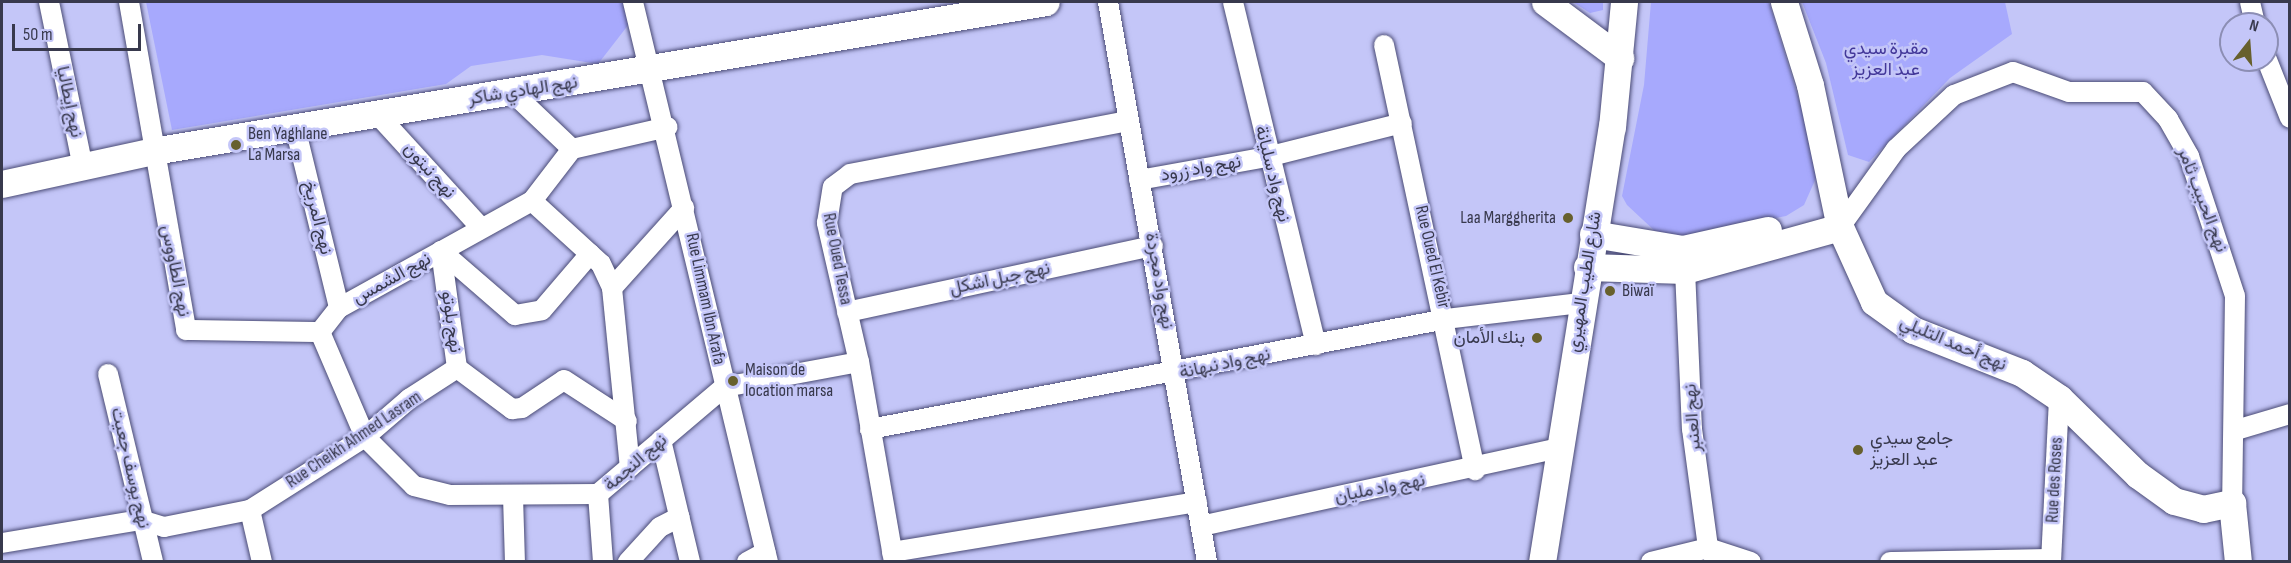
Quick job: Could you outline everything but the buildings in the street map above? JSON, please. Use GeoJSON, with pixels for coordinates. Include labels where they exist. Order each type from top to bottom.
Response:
{"type":"FeatureCollection","features":[{"type":"Feature","properties":{"kind":"street","name":"نهج إيطاليا"},"geometry":{"type":"LineString","coordinates":[[48,2],[83,168]]}},
{"type":"Feature","properties":{"kind":"street"},"geometry":{"type":"LineString","coordinates":[[129,2],[153,151]]}},
{"type":"Feature","properties":{"kind":"street","name":"Rue Limmam Ibn Arafa"},"geometry":{"type":"LineString","coordinates":[[633,2],[647,72],[667,127],[724,387],[767,556]]}},
{"type":"Feature","properties":{"kind":"street","name":"نهج الهادي شاكر"},"geometry":{"type":"LineString","coordinates":[[2,184],[153,151],[647,72],[946,11],[1046,2]]}},
{"type":"Feature","properties":{"kind":"street","name":"نهج واد مجردة"},"geometry":{"type":"LineString","coordinates":[[1108,2],[1207,561]]}},
{"type":"Feature","properties":{"kind":"street","name":"نهج واد سليانة"},"geometry":{"type":"LineString","coordinates":[[1233,2],[1268,157],[1316,345]]}},
{"type":"Feature","properties":{"kind":"street"},"geometry":{"type":"LineString","coordinates":[[1545,2],[1620,58]]}},
{"type":"Feature","properties":{"kind":"street","name":"شارع الطيب المهيري"},"geometry":{"type":"LineString","coordinates":[[1542,561],[1620,58],[1624,2]]}},
{"type":"Feature","properties":{"kind":"street","name":"نهج أحمد التليلي"},"geometry":{"type":"LineString","coordinates":[[1784,2],[1810,85],[1860,278],[1890,317],[1995,359],[2059,398],[2160,493],[2203,509],[2232,503]]}},
{"type":"Feature","properties":{"kind":"street","name":"Rue Oued El Kebir"},"geometry":{"type":"LineString","coordinates":[[1384,45],[1446,320],[1475,470]]}},
{"type":"Feature","properties":{"kind":"street","name":"نهج الحبيب ثامر"},"geometry":{"type":"LineString","coordinates":[[1843,215],[1910,135],[1954,95],[2013,72],[2069,92],[2143,92],[2168,119],[2189,156],[2235,296],[2236,430],[2232,503],[2238,561]]}},
{"type":"Feature","properties":{"kind":"street"},"geometry":{"type":"LineString","coordinates":[[2272,72],[2289,118]]}},
{"type":"Feature","properties":{"kind":"street"},"geometry":{"type":"LineString","coordinates":[[513,93],[572,149]]}},
{"type":"Feature","properties":{"kind":"street","name":"نهج نبتون"},"geometry":{"type":"LineString","coordinates":[[377,114],[481,228]]}},
{"type":"Feature","properties":{"kind":"street","name":"Rue Oued Tessa"},"geometry":{"type":"LineString","coordinates":[[893,557],[859,362],[826,216],[828,199],[844,177],[1128,121]]}},
{"type":"Feature","properties":{"kind":"street","name":"نهج واد زرود"},"geometry":{"type":"LineString","coordinates":[[1140,180],[1268,157],[1402,123]]}},
{"type":"Feature","properties":{"kind":"street","name":"نهج المريخ"},"geometry":{"type":"LineString","coordinates":[[295,127],[339,308]]}},
{"type":"Feature","properties":{"kind":"street"},"geometry":{"type":"LineString","coordinates":[[630,467],[612,288],[590,254],[532,201],[572,149],[667,127]]}},
{"type":"Feature","properties":{"kind":"street","name":"نهج الطاووس"},"geometry":{"type":"LineString","coordinates":[[153,151],[186,330],[320,332]]}},
{"type":"Feature","properties":{"kind":"street","name":"نهج الشمس"},"geometry":{"type":"LineString","coordinates":[[320,332],[339,308],[532,201]]}},
{"type":"Feature","properties":{"kind":"street"},"geometry":{"type":"LineString","coordinates":[[612,288],[684,208]]}},
{"type":"Feature","properties":{"kind":"street"},"geometry":{"type":"LineString","coordinates":[[1593,234],[1683,249],[1843,215]]}},
{"type":"Feature","properties":{"kind":"street"},"geometry":{"type":"LineString","coordinates":[[1587,267],[1685,270],[1843,215]]}},
{"type":"Feature","properties":{"kind":"street","name":"نهج جبل اشكل"},"geometry":{"type":"LineString","coordinates":[[847,312],[1153,246]]}},
{"type":"Feature","properties":{"kind":"street"},"geometry":{"type":"LineString","coordinates":[[441,251],[515,315],[542,310],[590,254]]}},
{"type":"Feature","properties":{"kind":"street","name":"نهج بلوتو"},"geometry":{"type":"LineString","coordinates":[[441,251],[457,368],[512,409],[522,408],[564,380],[627,421]]}},
{"type":"Feature","properties":{"kind":"street","name":"نهج العنبر"},"geometry":{"type":"LineString","coordinates":[[1685,270],[1692,429],[1713,555]]}},
{"type":"Feature","properties":{"kind":"street","name":"نهج واد نبهانة"},"geometry":{"type":"LineString","coordinates":[[870,429],[1175,375],[1446,320],[1581,303]]}},
{"type":"Feature","properties":{"kind":"street"},"geometry":{"type":"LineString","coordinates":[[320,332],[365,437],[414,486],[450,495],[598,494]]}},
{"type":"Feature","properties":{"kind":"street"},"geometry":{"type":"LineString","coordinates":[[724,387],[859,362]]}},
{"type":"Feature","properties":{"kind":"street","name":"Rue Cheikh Ahmed Lasram"},"geometry":{"type":"LineString","coordinates":[[2,543],[141,520],[164,527],[250,510],[365,437],[409,399],[457,368]]}},
{"type":"Feature","properties":{"kind":"street","name":"نهج يوسف جعيت"},"geometry":{"type":"LineString","coordinates":[[108,374],[141,520],[153,561]]}},
{"type":"Feature","properties":{"kind":"street","name":"نهج النجمة"},"geometry":{"type":"LineString","coordinates":[[603,561],[598,494],[724,387]]}},
{"type":"Feature","properties":{"kind":"street","name":"Rue des Roses"},"geometry":{"type":"LineString","coordinates":[[2051,560],[2059,398]]}},
{"type":"Feature","properties":{"kind":"street"},"geometry":{"type":"LineString","coordinates":[[2236,430],[2289,414]]}},
{"type":"Feature","properties":{"kind":"street"},"geometry":{"type":"LineString","coordinates":[[662,440],[690,561]]}},
{"type":"Feature","properties":{"kind":"street","name":"نهج واد مليان"},"geometry":{"type":"LineString","coordinates":[[1201,526],[1475,470],[1558,448]]}},
{"type":"Feature","properties":{"kind":"street"},"geometry":{"type":"LineString","coordinates":[[513,496],[515,561]]}},
{"type":"Feature","properties":{"kind":"street"},"geometry":{"type":"LineString","coordinates":[[893,557],[1197,502]]}},
{"type":"Feature","properties":{"kind":"street"},"geometry":{"type":"LineString","coordinates":[[250,510],[262,561]]}},
{"type":"Feature","properties":{"kind":"street"},"geometry":{"type":"LineString","coordinates":[[628,561],[660,527],[680,517]]}},
{"type":"Feature","properties":{"kind":"street"},"geometry":{"type":"LineString","coordinates":[[1651,561],[1713,555],[1751,561]]}},
{"type":"Feature","properties":{"kind":"street"},"geometry":{"type":"LineString","coordinates":[[747,561],[767,556]]}},
{"type":"Feature","properties":{"kind":"street"},"geometry":{"type":"LineString","coordinates":[[1890,561],[2051,560]]}},
{"type":"Feature","properties":{"kind":"green space"},"geometry":{"type":"Polygon","coordinates":[[[146,2],[625,2],[629,24],[598,64],[542,55],[471,66],[446,84],[172,130],[146,2]]]}},
{"type":"Feature","properties":{"kind":"green space"},"geometry":{"type":"Polygon","coordinates":[[[1573,2],[1603,2],[1603,10],[1590,13],[1573,2]]]}},
{"type":"Feature","properties":{"kind":"green space"},"geometry":{"type":"Polygon","coordinates":[[[1651,2],[1769,2],[1820,169],[1804,205],[1786,216],[1677,238],[1657,233],[1627,205],[1622,196],[1644,85],[1651,2]]]}},
{"type":"Feature","properties":{"kind":"green space","name":"مقبرة سيدي عبد العزيز"},"geometry":{"type":"Polygon","coordinates":[[[1802,2],[2005,2],[2012,34],[1950,78],[1869,162],[1848,155],[1826,63],[1802,2]]]}},
{"type":"Feature","properties":{"kind":"place","name":"Ben Yaghlane La Marsa"},"geometry":{"type":"Point","coordinates":[236,145]}},
{"type":"Feature","properties":{"kind":"place","name":"Laa Marggherita"},"geometry":{"type":"Point","coordinates":[1568,218]}},
{"type":"Feature","properties":{"kind":"place","name":"Biwaï"},"geometry":{"type":"Point","coordinates":[1610,291]}},
{"type":"Feature","properties":{"kind":"place","name":"بنك الأمان"},"geometry":{"type":"Point","coordinates":[1537,338]}},
{"type":"Feature","properties":{"kind":"place","name":"Maison de location marsa"},"geometry":{"type":"Point","coordinates":[733,381]}},
{"type":"Feature","properties":{"kind":"place","name":"جامع سيدي عبد العزيز"},"geometry":{"type":"Point","coordinates":[1858,450]}}]}
